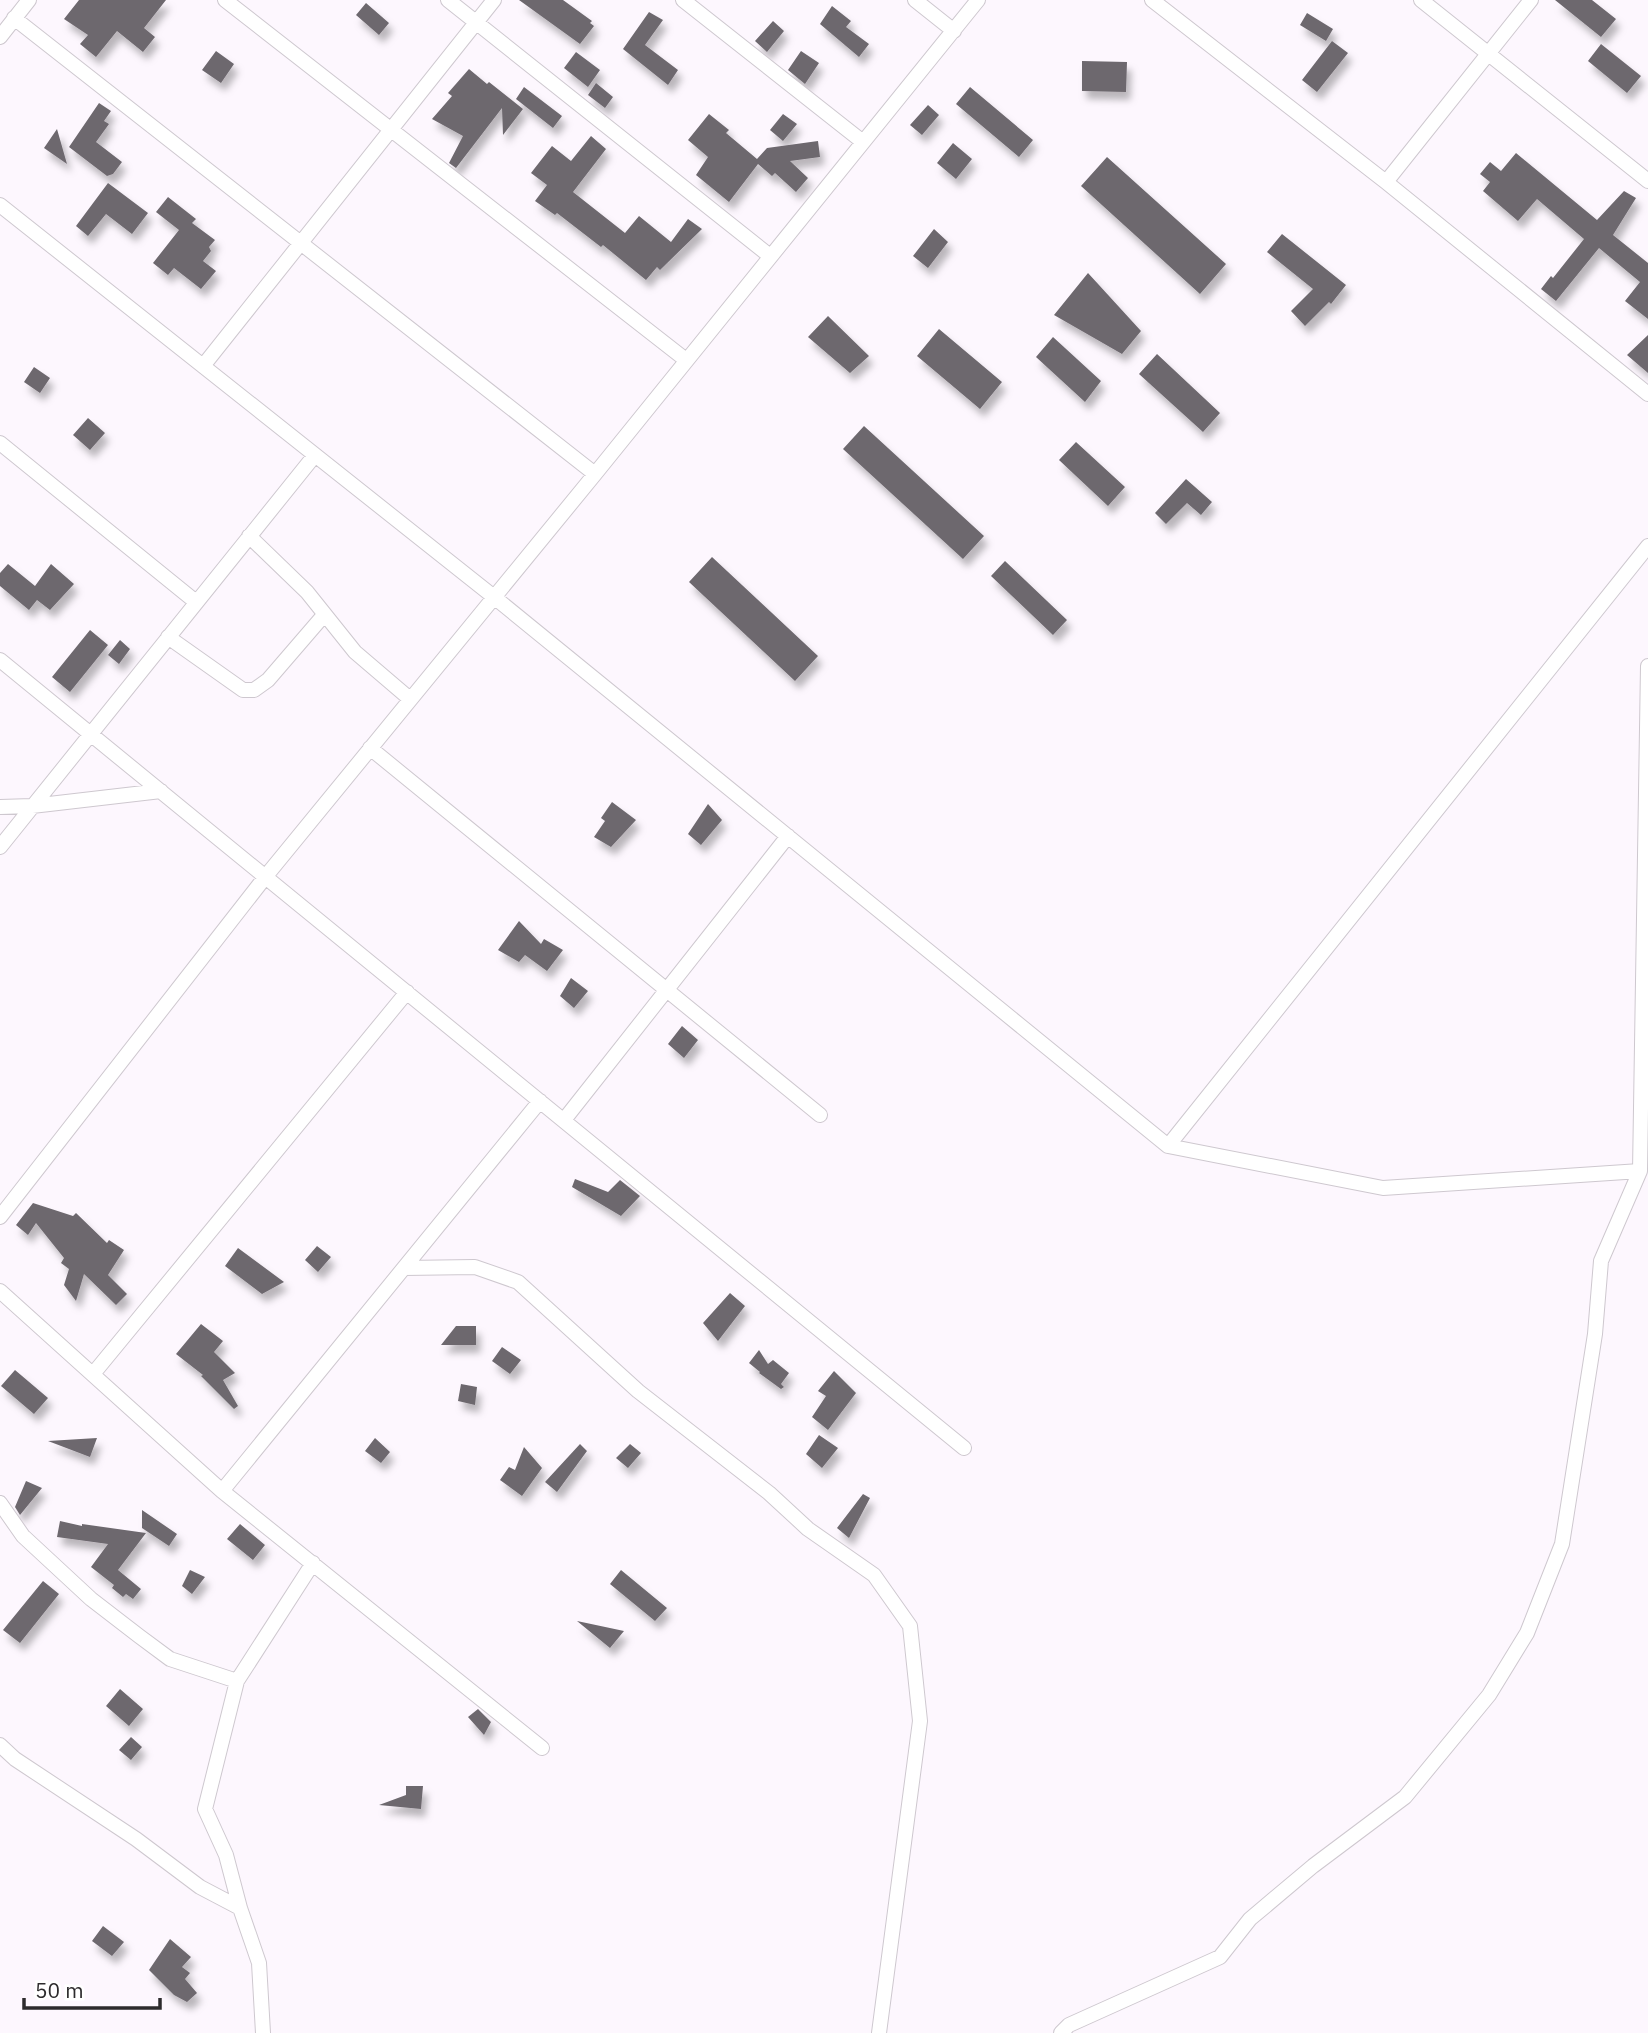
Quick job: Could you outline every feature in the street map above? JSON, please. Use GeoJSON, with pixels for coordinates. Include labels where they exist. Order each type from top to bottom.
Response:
{"type":"FeatureCollection","features":[{"type":"Feature","properties":{"kind":"street"},"geometry":{"type":"LineString","coordinates":[[0,37],[29,0]]}},
{"type":"Feature","properties":{"kind":"street"},"geometry":{"type":"LineString","coordinates":[[225,0],[686,360]]}},
{"type":"Feature","properties":{"kind":"street"},"geometry":{"type":"LineString","coordinates":[[448,0],[770,256]]}},
{"type":"Feature","properties":{"kind":"street"},"geometry":{"type":"LineString","coordinates":[[203,366],[494,0]]}},
{"type":"Feature","properties":{"kind":"street"},"geometry":{"type":"LineString","coordinates":[[683,0],[863,142]]}},
{"type":"Feature","properties":{"kind":"street"},"geometry":{"type":"LineString","coordinates":[[915,0],[954,31]]}},
{"type":"Feature","properties":{"kind":"street"},"geometry":{"type":"LineString","coordinates":[[0,1217],[266,876],[978,0]]}},
{"type":"Feature","properties":{"kind":"street"},"geometry":{"type":"LineString","coordinates":[[1152,0],[1386,182],[1648,394]]}},
{"type":"Feature","properties":{"kind":"street"},"geometry":{"type":"LineString","coordinates":[[1421,0],[1648,181]]}},
{"type":"Feature","properties":{"kind":"street"},"geometry":{"type":"LineString","coordinates":[[1386,182],[1531,0]]}},
{"type":"Feature","properties":{"kind":"street"},"geometry":{"type":"LineString","coordinates":[[14,18],[595,474]]}},
{"type":"Feature","properties":{"kind":"street"},"geometry":{"type":"LineString","coordinates":[[0,205],[494,597],[1168,1146],[1383,1188],[1640,1171]]}},
{"type":"Feature","properties":{"kind":"street"},"geometry":{"type":"LineString","coordinates":[[0,443],[197,602]]}},
{"type":"Feature","properties":{"kind":"street"},"geometry":{"type":"LineString","coordinates":[[0,847],[315,455]]}},
{"type":"Feature","properties":{"kind":"street"},"geometry":{"type":"LineString","coordinates":[[249,536],[307,592],[355,652],[410,699]]}},
{"type":"Feature","properties":{"kind":"street"},"geometry":{"type":"LineString","coordinates":[[1168,1146],[1648,546]]}},
{"type":"Feature","properties":{"kind":"street"},"geometry":{"type":"LineString","coordinates":[[168,637],[243,690],[254,691],[268,680],[324,615]]}},
{"type":"Feature","properties":{"kind":"street"},"geometry":{"type":"LineString","coordinates":[[0,660],[964,1448]]}},
{"type":"Feature","properties":{"kind":"street"},"geometry":{"type":"LineString","coordinates":[[1061,2033],[1069,2025],[1220,1957],[1250,1919],[1313,1866],[1405,1797],[1489,1695],[1527,1633],[1562,1544],[1595,1334],[1601,1261],[1640,1171],[1648,666]]}},
{"type":"Feature","properties":{"kind":"street"},"geometry":{"type":"LineString","coordinates":[[370,748],[820,1115]]}},
{"type":"Feature","properties":{"kind":"street"},"geometry":{"type":"LineString","coordinates":[[0,807],[32,806],[161,791]]}},
{"type":"Feature","properties":{"kind":"street"},"geometry":{"type":"LineString","coordinates":[[564,1120],[788,836]]}},
{"type":"Feature","properties":{"kind":"street"},"geometry":{"type":"LineString","coordinates":[[93,1374],[407,992]]}},
{"type":"Feature","properties":{"kind":"street"},"geometry":{"type":"LineString","coordinates":[[222,1491],[540,1101]]}},
{"type":"Feature","properties":{"kind":"street"},"geometry":{"type":"LineString","coordinates":[[404,1268],[475,1267],[518,1282],[638,1391],[769,1493],[808,1529],[874,1575],[911,1626],[920,1721],[878,2033]]}},
{"type":"Feature","properties":{"kind":"street"},"geometry":{"type":"LineString","coordinates":[[0,1291],[222,1491],[542,1748]]}},
{"type":"Feature","properties":{"kind":"street"},"geometry":{"type":"LineString","coordinates":[[0,1503],[23,1536],[91,1599],[139,1636],[170,1659],[237,1681]]}},
{"type":"Feature","properties":{"kind":"street"},"geometry":{"type":"LineString","coordinates":[[263,2033],[259,1963],[226,1855],[205,1809],[237,1681],[313,1563]]}},
{"type":"Feature","properties":{"kind":"street"},"geometry":{"type":"LineString","coordinates":[[0,1745],[15,1759],[136,1839],[200,1887],[240,1908]]}},
{"type":"Feature","properties":{"kind":"building"},"geometry":{"type":"Polygon","coordinates":[[[79,0],[166,0],[144,28],[155,37],[143,52],[117,31],[96,57],[80,44],[88,35],[64,19],[79,0]]]}},
{"type":"Feature","properties":{"kind":"building"},"geometry":{"type":"Polygon","coordinates":[[[519,0],[563,0],[592,21],[590,23],[594,26],[580,44],[519,0]]]}},
{"type":"Feature","properties":{"kind":"building"},"geometry":{"type":"Polygon","coordinates":[[[1555,0],[1592,0],[1616,19],[1601,37],[1555,0]]]}},
{"type":"Feature","properties":{"kind":"building"},"geometry":{"type":"Polygon","coordinates":[[[366,3],[389,23],[379,35],[356,15],[366,3]]]}},
{"type":"Feature","properties":{"kind":"building"},"geometry":{"type":"Polygon","coordinates":[[[832,6],[851,21],[846,27],[869,44],[859,57],[820,24],[832,6]]]}},
{"type":"Feature","properties":{"kind":"building"},"geometry":{"type":"Polygon","coordinates":[[[649,12],[663,20],[645,45],[678,70],[668,85],[623,49],[649,12]]]}},
{"type":"Feature","properties":{"kind":"building"},"geometry":{"type":"Polygon","coordinates":[[[1307,13],[1333,29],[1326,41],[1300,25],[1307,13]]]}},
{"type":"Feature","properties":{"kind":"building"},"geometry":{"type":"Polygon","coordinates":[[[773,21],[784,31],[767,52],[755,41],[773,21]]]}},
{"type":"Feature","properties":{"kind":"building"},"geometry":{"type":"Polygon","coordinates":[[[1332,41],[1348,53],[1317,92],[1302,80],[1332,41]]]}},
{"type":"Feature","properties":{"kind":"building"},"geometry":{"type":"Polygon","coordinates":[[[1601,44],[1641,76],[1627,93],[1588,61],[1601,44]]]}},
{"type":"Feature","properties":{"kind":"building"},"geometry":{"type":"Polygon","coordinates":[[[216,51],[234,64],[221,83],[202,70],[216,51]]]}},
{"type":"Feature","properties":{"kind":"building"},"geometry":{"type":"Polygon","coordinates":[[[801,51],[819,63],[805,84],[788,70],[801,51]]]}},
{"type":"Feature","properties":{"kind":"building"},"geometry":{"type":"Polygon","coordinates":[[[576,52],[600,70],[588,87],[564,68],[576,52]]]}},
{"type":"Feature","properties":{"kind":"building"},"geometry":{"type":"Polygon","coordinates":[[[1082,61],[1127,62],[1126,92],[1082,91],[1082,61]]]}},
{"type":"Feature","properties":{"kind":"building"},"geometry":{"type":"Polygon","coordinates":[[[469,69],[523,109],[503,135],[502,108],[456,168],[449,163],[463,136],[432,119],[452,96],[448,93],[469,69]]]}},
{"type":"Feature","properties":{"kind":"building"},"geometry":{"type":"Polygon","coordinates":[[[596,83],[613,97],[605,108],[588,95],[596,83]]]}},
{"type":"Feature","properties":{"kind":"building"},"geometry":{"type":"Polygon","coordinates":[[[524,87],[562,116],[553,128],[516,99],[524,87]]]}},
{"type":"Feature","properties":{"kind":"building"},"geometry":{"type":"Polygon","coordinates":[[[970,87],[1033,140],[1019,157],[956,104],[970,87]]]}},
{"type":"Feature","properties":{"kind":"building"},"geometry":{"type":"Polygon","coordinates":[[[99,103],[111,111],[104,121],[109,124],[96,142],[122,162],[113,174],[107,176],[69,147],[99,103]]]}},
{"type":"Feature","properties":{"kind":"building"},"geometry":{"type":"Polygon","coordinates":[[[928,105],[939,115],[922,135],[910,125],[928,105]]]}},
{"type":"Feature","properties":{"kind":"building"},"geometry":{"type":"Polygon","coordinates":[[[709,114],[729,130],[726,133],[757,159],[767,148],[818,141],[820,157],[790,161],[808,178],[796,192],[775,173],[772,176],[758,164],[729,202],[696,175],[708,157],[688,140],[709,114]]]}},
{"type":"Feature","properties":{"kind":"building"},"geometry":{"type":"Polygon","coordinates":[[[783,114],[797,124],[783,141],[770,130],[783,114]]]}},
{"type":"Feature","properties":{"kind":"building"},"geometry":{"type":"Polygon","coordinates":[[[57,129],[67,164],[44,148],[57,129]]]}},
{"type":"Feature","properties":{"kind":"building"},"geometry":{"type":"Polygon","coordinates":[[[591,136],[606,149],[573,192],[625,233],[639,216],[671,242],[688,219],[702,229],[660,270],[657,267],[646,280],[603,245],[601,247],[557,213],[555,215],[535,201],[547,185],[531,173],[552,146],[571,161],[591,136]]]}},
{"type":"Feature","properties":{"kind":"building"},"geometry":{"type":"Polygon","coordinates":[[[953,143],[972,159],[956,179],[937,163],[953,143]]]}},
{"type":"Feature","properties":{"kind":"building"},"geometry":{"type":"Polygon","coordinates":[[[1516,153],[1597,220],[1624,191],[1636,198],[1613,235],[1648,263],[1648,319],[1625,301],[1640,282],[1599,248],[1556,301],[1541,289],[1584,239],[1537,199],[1518,221],[1483,191],[1490,182],[1480,174],[1490,162],[1501,171],[1516,153]]]}},
{"type":"Feature","properties":{"kind":"building"},"geometry":{"type":"Polygon","coordinates":[[[1107,157],[1226,264],[1200,294],[1081,186],[1107,157]]]}},
{"type":"Feature","properties":{"kind":"building"},"geometry":{"type":"Polygon","coordinates":[[[108,183],[148,213],[132,234],[106,214],[88,236],[76,226],[108,183]]]}},
{"type":"Feature","properties":{"kind":"building"},"geometry":{"type":"Polygon","coordinates":[[[168,197],[196,219],[192,223],[215,240],[203,261],[216,271],[201,289],[174,268],[168,275],[153,263],[179,230],[156,212],[168,197]]]}},
{"type":"Feature","properties":{"kind":"building"},"geometry":{"type":"Polygon","coordinates":[[[934,229],[948,242],[928,268],[913,256],[934,229]]]}},
{"type":"Feature","properties":{"kind":"building"},"geometry":{"type":"Polygon","coordinates":[[[1282,234],[1346,285],[1331,304],[1329,302],[1305,326],[1291,311],[1313,289],[1267,252],[1282,234]]]}},
{"type":"Feature","properties":{"kind":"building"},"geometry":{"type":"Polygon","coordinates":[[[1088,273],[1141,331],[1122,354],[1054,315],[1088,273]]]}},
{"type":"Feature","properties":{"kind":"building"},"geometry":{"type":"Polygon","coordinates":[[[828,316],[869,356],[850,373],[808,337],[828,316]]]}},
{"type":"Feature","properties":{"kind":"building"},"geometry":{"type":"Polygon","coordinates":[[[939,329],[1002,382],[980,409],[917,356],[939,329]]]}},
{"type":"Feature","properties":{"kind":"building"},"geometry":{"type":"Polygon","coordinates":[[[1648,335],[1648,373],[1627,355],[1648,335]]]}},
{"type":"Feature","properties":{"kind":"building"},"geometry":{"type":"Polygon","coordinates":[[[1053,337],[1101,381],[1085,402],[1036,357],[1053,337]]]}},
{"type":"Feature","properties":{"kind":"building"},"geometry":{"type":"Polygon","coordinates":[[[1157,354],[1220,413],[1203,432],[1139,374],[1157,354]]]}},
{"type":"Feature","properties":{"kind":"building"},"geometry":{"type":"Polygon","coordinates":[[[34,367],[50,378],[40,393],[24,382],[34,367]]]}},
{"type":"Feature","properties":{"kind":"building"},"geometry":{"type":"Polygon","coordinates":[[[88,418],[105,433],[90,450],[73,435],[88,418]]]}},
{"type":"Feature","properties":{"kind":"building"},"geometry":{"type":"Polygon","coordinates":[[[864,426],[984,536],[963,559],[843,449],[864,426]]]}},
{"type":"Feature","properties":{"kind":"building"},"geometry":{"type":"Polygon","coordinates":[[[1076,442],[1125,487],[1108,506],[1059,460],[1076,442]]]}},
{"type":"Feature","properties":{"kind":"building"},"geometry":{"type":"Polygon","coordinates":[[[1186,479],[1212,502],[1201,515],[1187,503],[1166,524],[1155,513],[1186,479]]]}},
{"type":"Feature","properties":{"kind":"building"},"geometry":{"type":"Polygon","coordinates":[[[712,557],[818,656],[795,681],[689,582],[712,557]]]}},
{"type":"Feature","properties":{"kind":"building"},"geometry":{"type":"Polygon","coordinates":[[[1005,561],[1067,620],[1053,635],[991,576],[1005,561]]]}},
{"type":"Feature","properties":{"kind":"building"},"geometry":{"type":"Polygon","coordinates":[[[8,564],[35,586],[51,564],[74,584],[50,610],[37,600],[29,610],[0,586],[0,573],[8,564]]]}},
{"type":"Feature","properties":{"kind":"building"},"geometry":{"type":"Polygon","coordinates":[[[90,630],[108,645],[70,692],[52,677],[90,630]]]}},
{"type":"Feature","properties":{"kind":"building"},"geometry":{"type":"Polygon","coordinates":[[[120,640],[130,649],[119,664],[108,655],[120,640]]]}},
{"type":"Feature","properties":{"kind":"building"},"geometry":{"type":"Polygon","coordinates":[[[612,802],[636,820],[611,847],[594,837],[605,821],[601,818],[612,802]]]}},
{"type":"Feature","properties":{"kind":"building"},"geometry":{"type":"Polygon","coordinates":[[[708,804],[722,820],[701,845],[688,834],[708,804]]]}},
{"type":"Feature","properties":{"kind":"building"},"geometry":{"type":"Polygon","coordinates":[[[519,921],[541,944],[544,939],[563,950],[547,971],[525,955],[519,962],[498,950],[519,921]]]}},
{"type":"Feature","properties":{"kind":"building"},"geometry":{"type":"Polygon","coordinates":[[[571,978],[588,991],[574,1008],[560,996],[571,978]]]}},
{"type":"Feature","properties":{"kind":"building"},"geometry":{"type":"Polygon","coordinates":[[[682,1026],[698,1040],[684,1058],[668,1044],[682,1026]]]}},
{"type":"Feature","properties":{"kind":"building"},"geometry":{"type":"Polygon","coordinates":[[[575,1179],[608,1192],[620,1180],[640,1196],[621,1216],[572,1187],[575,1179]]]}},
{"type":"Feature","properties":{"kind":"building"},"geometry":{"type":"Polygon","coordinates":[[[33,1203],[73,1216],[76,1213],[107,1243],[109,1240],[124,1250],[108,1275],[127,1294],[116,1305],[84,1274],[76,1301],[64,1285],[69,1269],[61,1263],[64,1258],[36,1223],[28,1235],[16,1225],[33,1203]]]}},
{"type":"Feature","properties":{"kind":"building"},"geometry":{"type":"Polygon","coordinates":[[[317,1246],[331,1257],[318,1272],[305,1260],[317,1246]]]}},
{"type":"Feature","properties":{"kind":"building"},"geometry":{"type":"Polygon","coordinates":[[[238,1248],[284,1282],[262,1294],[225,1266],[238,1248]]]}},
{"type":"Feature","properties":{"kind":"building"},"geometry":{"type":"Polygon","coordinates":[[[730,1293],[745,1306],[718,1341],[703,1323],[730,1293]]]}},
{"type":"Feature","properties":{"kind":"building"},"geometry":{"type":"Polygon","coordinates":[[[201,1324],[223,1341],[214,1352],[235,1373],[223,1380],[238,1406],[234,1409],[201,1376],[203,1375],[176,1354],[201,1324]]]}},
{"type":"Feature","properties":{"kind":"building"},"geometry":{"type":"Polygon","coordinates":[[[456,1326],[476,1326],[476,1345],[441,1345],[456,1326]]]}},
{"type":"Feature","properties":{"kind":"building"},"geometry":{"type":"Polygon","coordinates":[[[502,1347],[521,1360],[510,1374],[492,1361],[502,1347]]]}},
{"type":"Feature","properties":{"kind":"building"},"geometry":{"type":"Polygon","coordinates":[[[759,1350],[768,1364],[773,1360],[789,1373],[781,1384],[784,1387],[781,1389],[749,1363],[759,1350]]]}},
{"type":"Feature","properties":{"kind":"building"},"geometry":{"type":"Polygon","coordinates":[[[15,1370],[48,1398],[34,1414],[1,1386],[15,1370]]]}},
{"type":"Feature","properties":{"kind":"building"},"geometry":{"type":"Polygon","coordinates":[[[834,1371],[856,1393],[828,1430],[812,1417],[826,1396],[818,1391],[834,1371]]]}},
{"type":"Feature","properties":{"kind":"building"},"geometry":{"type":"Polygon","coordinates":[[[461,1384],[477,1387],[475,1405],[458,1401],[461,1384]]]}},
{"type":"Feature","properties":{"kind":"building"},"geometry":{"type":"Polygon","coordinates":[[[819,1435],[838,1448],[822,1468],[806,1454],[819,1435]]]}},
{"type":"Feature","properties":{"kind":"building"},"geometry":{"type":"Polygon","coordinates":[[[97,1438],[90,1457],[48,1441],[97,1438]]]}},
{"type":"Feature","properties":{"kind":"building"},"geometry":{"type":"Polygon","coordinates":[[[375,1438],[390,1452],[381,1463],[365,1451],[375,1438]]]}},
{"type":"Feature","properties":{"kind":"building"},"geometry":{"type":"Polygon","coordinates":[[[580,1444],[587,1451],[557,1492],[545,1482],[580,1444]]]}},
{"type":"Feature","properties":{"kind":"building"},"geometry":{"type":"Polygon","coordinates":[[[630,1444],[641,1453],[628,1468],[616,1458],[630,1444]]]}},
{"type":"Feature","properties":{"kind":"building"},"geometry":{"type":"Polygon","coordinates":[[[524,1447],[542,1468],[522,1496],[500,1480],[509,1467],[515,1470],[524,1447]]]}},
{"type":"Feature","properties":{"kind":"building"},"geometry":{"type":"Polygon","coordinates":[[[26,1481],[42,1488],[20,1515],[15,1507],[26,1481]]]}},
{"type":"Feature","properties":{"kind":"building"},"geometry":{"type":"Polygon","coordinates":[[[863,1494],[870,1498],[849,1538],[837,1528],[863,1494]]]}},
{"type":"Feature","properties":{"kind":"building"},"geometry":{"type":"Polygon","coordinates":[[[142,1510],[177,1534],[169,1546],[142,1528],[142,1510]]]}},
{"type":"Feature","properties":{"kind":"building"},"geometry":{"type":"Polygon","coordinates":[[[60,1521],[146,1533],[118,1570],[141,1589],[133,1599],[126,1594],[123,1597],[112,1588],[114,1585],[91,1567],[108,1544],[57,1537],[60,1521]]]}},
{"type":"Feature","properties":{"kind":"building"},"geometry":{"type":"Polygon","coordinates":[[[240,1524],[265,1545],[253,1560],[227,1539],[240,1524]]]}},
{"type":"Feature","properties":{"kind":"building"},"geometry":{"type":"Polygon","coordinates":[[[190,1570],[205,1577],[192,1594],[182,1586],[190,1570]]]}},
{"type":"Feature","properties":{"kind":"building"},"geometry":{"type":"Polygon","coordinates":[[[621,1570],[667,1608],[655,1621],[610,1584],[621,1570]]]}},
{"type":"Feature","properties":{"kind":"building"},"geometry":{"type":"Polygon","coordinates":[[[43,1581],[59,1594],[20,1643],[3,1630],[43,1581]]]}},
{"type":"Feature","properties":{"kind":"building"},"geometry":{"type":"Polygon","coordinates":[[[577,1621],[624,1631],[610,1648],[577,1621]]]}},
{"type":"Feature","properties":{"kind":"building"},"geometry":{"type":"Polygon","coordinates":[[[120,1689],[143,1709],[129,1726],[106,1706],[120,1689]]]}},
{"type":"Feature","properties":{"kind":"building"},"geometry":{"type":"Polygon","coordinates":[[[478,1709],[491,1722],[484,1735],[468,1717],[478,1709]]]}},
{"type":"Feature","properties":{"kind":"building"},"geometry":{"type":"Polygon","coordinates":[[[131,1737],[142,1747],[131,1760],[119,1750],[131,1737]]]}},
{"type":"Feature","properties":{"kind":"building"},"geometry":{"type":"Polygon","coordinates":[[[406,1786],[423,1786],[421,1809],[379,1805],[406,1795],[406,1786]]]}},
{"type":"Feature","properties":{"kind":"building"},"geometry":{"type":"Polygon","coordinates":[[[103,1926],[124,1942],[112,1956],[92,1941],[103,1926]]]}},
{"type":"Feature","properties":{"kind":"building"},"geometry":{"type":"Polygon","coordinates":[[[170,1939],[191,1957],[182,1967],[190,1973],[185,1979],[197,1993],[187,2002],[174,1995],[149,1970],[170,1939]]]}}]}
